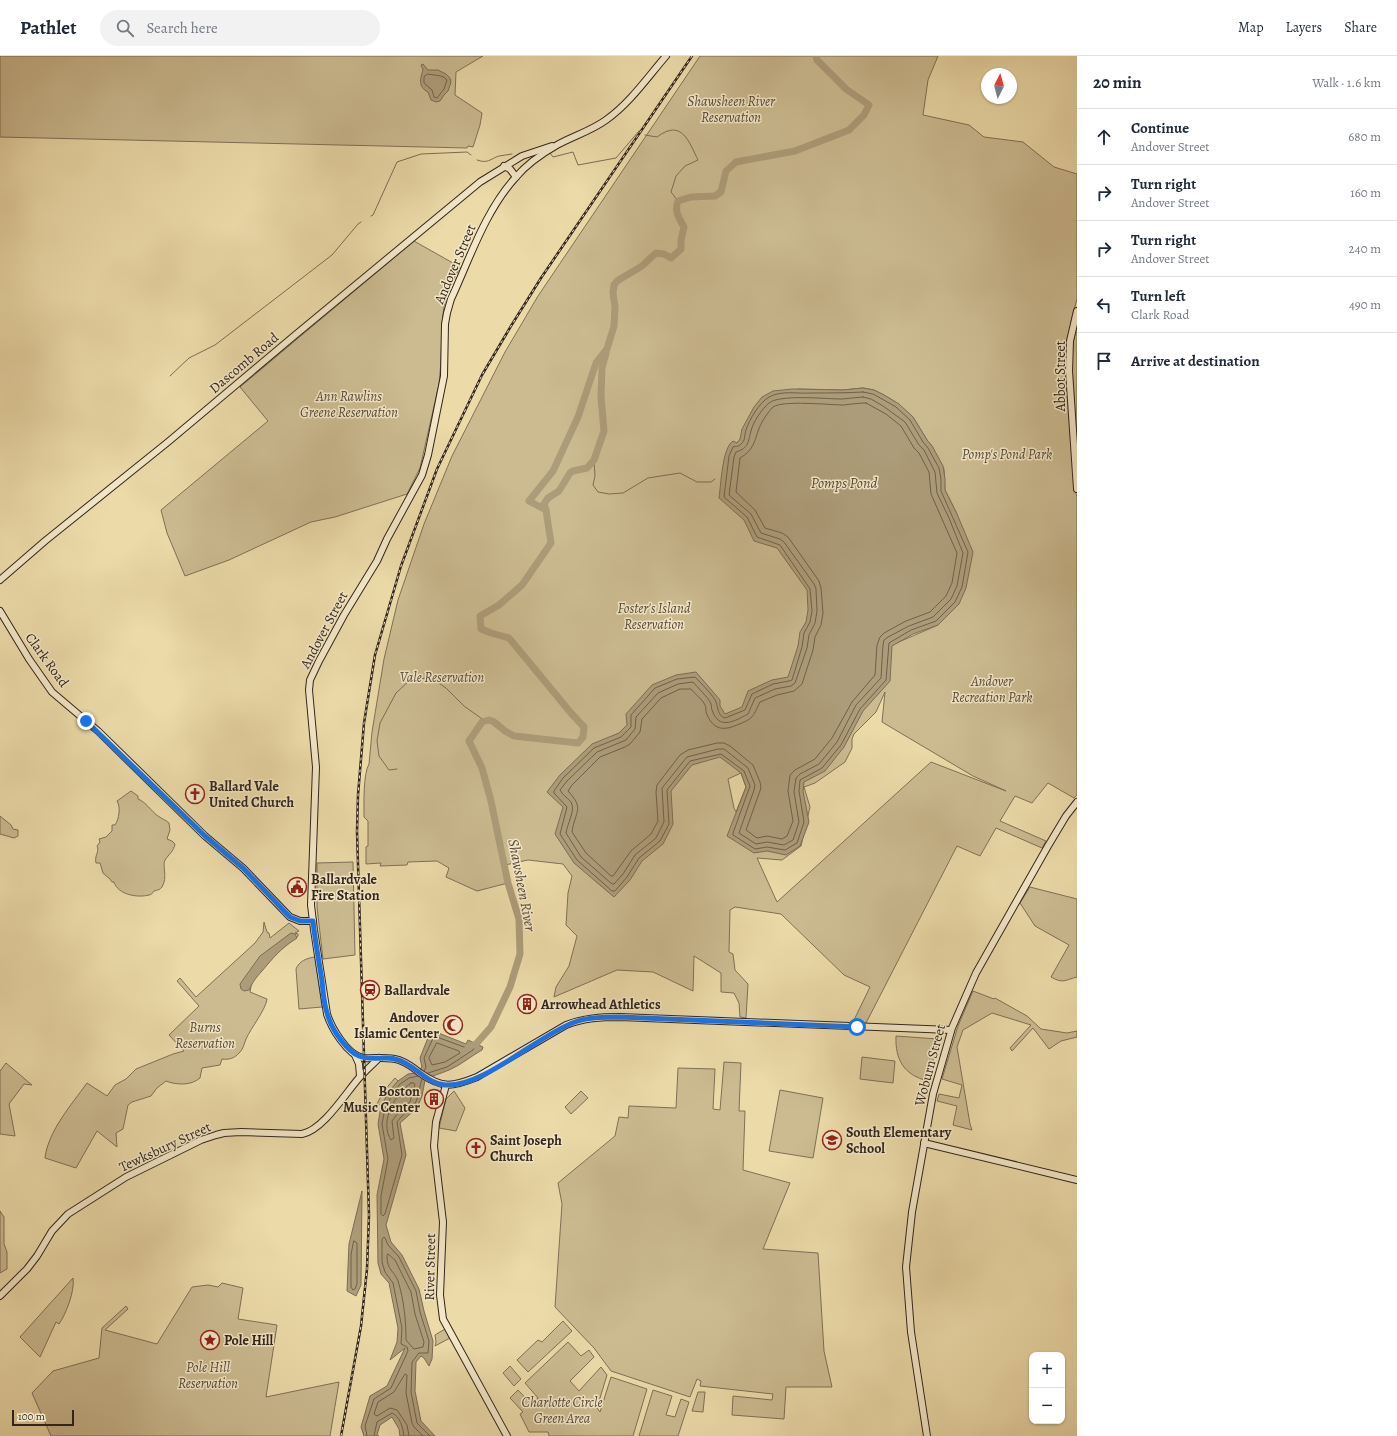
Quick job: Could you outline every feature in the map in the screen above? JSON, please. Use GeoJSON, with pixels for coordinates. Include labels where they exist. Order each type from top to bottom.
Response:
{"type":"FeatureCollection","features":[{"type":"Feature","properties":{"kind":"main road","name":"Andover Street"},"geometry":{"type":"LineString","coordinates":[[356,1055],[338,1037],[328,1016],[313,921],[311,888],[316,767],[309,690],[310,680],[332,636],[377,561],[387,539],[422,475],[438,410],[444,376],[445,324],[447,313],[451,299],[488,218],[505,190],[529,165],[557,145],[585,133],[612,115],[632,96],[666,56]]}},
{"type":"Feature","properties":{"kind":"main road","name":"Dascomb Road"},"geometry":{"type":"LineString","coordinates":[[0,580],[45,541],[168,442],[480,182],[530,153],[557,145]]}},
{"type":"Feature","properties":{"kind":"main road"},"geometry":{"type":"LineString","coordinates":[[508,165],[529,165]]}},
{"type":"Feature","properties":{"kind":"main road"},"geometry":{"type":"LineString","coordinates":[[508,165],[517,176]]}},
{"type":"Feature","properties":{"kind":"main road","name":"Abbot Street"},"geometry":{"type":"LineString","coordinates":[[1077,311],[1070,341],[1069,371],[1077,489]]}},
{"type":"Feature","properties":{"kind":"main road","name":"Clark Road"},"geometry":{"type":"LineString","coordinates":[[0,611],[52,692],[98,731],[205,836],[243,868],[290,917],[300,921],[313,921]]}},
{"type":"Feature","properties":{"kind":"main road","name":"Woburn Street"},"geometry":{"type":"LineString","coordinates":[[927,1436],[911,1332],[906,1267],[909,1234],[933,1094],[951,1030],[976,973],[1048,846],[1066,816],[1077,802]]}},
{"type":"Feature","properties":{"kind":"main road"},"geometry":{"type":"LineString","coordinates":[[356,1055],[362,1058],[399,1060],[438,1084],[446,1085],[461,1083],[488,1072],[566,1026],[581,1020],[592,1018],[620,1017],[951,1030]]}},
{"type":"Feature","properties":{"kind":"main road"},"geometry":{"type":"LineString","coordinates":[[356,1055],[359,1064],[360,1076]]}},
{"type":"Feature","properties":{"kind":"main road","name":"Tewksbury Street"},"geometry":{"type":"LineString","coordinates":[[0,1296],[27,1269],[52,1231],[68,1214],[126,1177],[201,1140],[216,1135],[242,1132],[309,1133],[321,1124],[360,1076],[379,1058]]}},
{"type":"Feature","properties":{"kind":"main road","name":"River Street"},"geometry":{"type":"LineString","coordinates":[[446,1085],[436,1122],[434,1146],[443,1222],[440,1295],[443,1316],[507,1436]]}},
{"type":"Feature","properties":{"kind":"main road"},"geometry":{"type":"LineString","coordinates":[[924,1142],[1077,1180]]}},
{"type":"Feature","properties":{"kind":"green space"},"geometry":{"type":"Polygon","coordinates":[[[0,56],[483,56],[456,72],[455,95],[482,113],[473,147],[468,146],[467,148],[0,137],[0,56]]]}},
{"type":"Feature","properties":{"kind":"green space"},"geometry":{"type":"Polygon","coordinates":[[[700,56],[938,56],[928,80],[923,115],[969,125],[984,137],[1023,142],[1054,167],[1077,174],[1077,299],[1071,321],[1067,380],[1075,490],[1077,497],[1077,795],[1074,798],[1048,783],[1032,803],[1015,796],[1000,821],[1046,841],[1042,848],[996,828],[980,856],[957,846],[866,1023],[853,1022],[870,987],[844,975],[781,914],[735,907],[730,910],[729,952],[733,954],[735,970],[748,984],[746,1018],[740,1017],[739,1003],[734,993],[721,992],[721,973],[694,956],[693,991],[653,972],[617,970],[554,997],[556,987],[569,966],[577,936],[566,925],[568,893],[572,876],[563,864],[528,860],[505,865],[508,883],[477,891],[446,877],[449,868],[437,861],[408,862],[407,865],[380,866],[381,863],[366,864],[368,821],[364,817],[365,782],[369,764],[372,732],[384,659],[398,600],[424,524],[452,456],[505,352],[538,296],[700,56]],[[863,388],[843,390],[797,389],[892,645],[938,625],[957,514],[945,490],[944,469],[932,446],[913,417],[894,401],[884,395],[874,390],[863,388]],[[885,692],[876,712],[854,734],[852,739],[852,748],[845,762],[815,783],[804,787],[810,807],[801,846],[782,860],[757,858],[777,902],[931,762],[1006,791],[973,776],[882,722],[885,692]],[[741,773],[728,779],[736,812],[746,787],[741,773]]]}},
{"type":"Feature","properties":{"kind":"green space","name":"Ann Rawlins Greene Reservation"},"geometry":{"type":"Polygon","coordinates":[[[414,241],[460,267],[450,287],[444,306],[439,384],[420,468],[407,494],[335,517],[311,522],[229,560],[185,576],[167,533],[161,510],[268,421],[240,387],[414,241]]]}},
{"type":"Feature","properties":{"kind":"green space"},"geometry":{"type":"Polygon","coordinates":[[[1077,323],[1077,445],[1072,367],[1073,344],[1077,323]]]}},
{"type":"Feature","properties":{"kind":"green space"},"geometry":{"type":"Polygon","coordinates":[[[131,791],[138,796],[138,799],[144,802],[155,814],[169,823],[170,830],[167,839],[175,844],[164,862],[165,879],[162,887],[145,896],[134,896],[124,893],[103,873],[100,863],[96,863],[98,850],[97,846],[100,842],[99,839],[106,837],[112,831],[112,825],[115,825],[118,820],[119,810],[117,801],[131,791]]]}},
{"type":"Feature","properties":{"kind":"green space"},"geometry":{"type":"Polygon","coordinates":[[[0,816],[11,825],[13,829],[18,830],[18,836],[14,838],[0,834],[0,816]]]}},
{"type":"Feature","properties":{"kind":"green space"},"geometry":{"type":"Polygon","coordinates":[[[353,862],[355,955],[323,959],[317,907],[317,863],[353,862]]]}},
{"type":"Feature","properties":{"kind":"green space"},"geometry":{"type":"Polygon","coordinates":[[[1030,887],[1077,899],[1077,977],[1061,981],[1051,977],[1069,945],[1035,926],[1020,903],[1030,887]]]}},
{"type":"Feature","properties":{"kind":"green space","name":"Burns Reservation"},"geometry":{"type":"Polygon","coordinates":[[[264,922],[270,938],[289,923],[299,931],[295,933],[298,934],[298,936],[267,961],[253,979],[250,992],[267,999],[264,1008],[240,1052],[232,1058],[222,1059],[220,1065],[202,1068],[200,1078],[196,1081],[183,1084],[166,1081],[157,1088],[151,1096],[132,1102],[128,1105],[123,1129],[116,1133],[117,1147],[97,1131],[76,1168],[45,1158],[47,1148],[56,1128],[87,1083],[107,1096],[115,1085],[126,1079],[136,1069],[184,1051],[169,1035],[199,1006],[177,981],[180,978],[196,997],[255,943],[263,932],[264,922]]]}},
{"type":"Feature","properties":{"kind":"green space"},"geometry":{"type":"Polygon","coordinates":[[[315,957],[322,1007],[299,1009],[296,969],[304,960],[315,957]]]}},
{"type":"Feature","properties":{"kind":"green space"},"geometry":{"type":"Polygon","coordinates":[[[973,991],[994,999],[995,998],[1027,1016],[1041,1029],[1067,1033],[1077,1031],[1077,1037],[1061,1041],[1049,1049],[1033,1028],[1012,1051],[1010,1048],[1031,1025],[992,1013],[963,1030],[957,1047],[972,1130],[953,1125],[957,1106],[937,1101],[939,1094],[959,1098],[962,1085],[942,1079],[958,1026],[973,991]]]}},
{"type":"Feature","properties":{"kind":"green space"},"geometry":{"type":"Polygon","coordinates":[[[896,1036],[938,1039],[928,1081],[913,1075],[903,1065],[897,1052],[896,1036]]]}},
{"type":"Feature","properties":{"kind":"green space"},"geometry":{"type":"Polygon","coordinates":[[[862,1057],[895,1061],[893,1083],[860,1079],[862,1057]]]}},
{"type":"Feature","properties":{"kind":"green space"},"geometry":{"type":"Polygon","coordinates":[[[724,1062],[741,1063],[739,1111],[745,1111],[743,1170],[790,1183],[763,1249],[818,1253],[824,1351],[832,1387],[786,1387],[784,1419],[732,1415],[733,1396],[772,1400],[773,1394],[700,1386],[701,1381],[697,1379],[690,1397],[611,1371],[594,1348],[555,1307],[562,1204],[558,1183],[615,1136],[619,1117],[628,1118],[629,1106],[676,1108],[678,1068],[715,1069],[713,1109],[720,1110],[724,1062]]]}},
{"type":"Feature","properties":{"kind":"green space"},"geometry":{"type":"Polygon","coordinates":[[[6,1063],[32,1085],[24,1084],[9,1104],[15,1136],[0,1134],[0,1071],[6,1063]]]}},
{"type":"Feature","properties":{"kind":"green space"},"geometry":{"type":"Polygon","coordinates":[[[395,1078],[398,1081],[383,1106],[377,1104],[383,1092],[395,1078]]]}},
{"type":"Feature","properties":{"kind":"green space"},"geometry":{"type":"Polygon","coordinates":[[[780,1090],[823,1098],[813,1158],[769,1151],[780,1090]]]}},
{"type":"Feature","properties":{"kind":"green space"},"geometry":{"type":"Polygon","coordinates":[[[454,1091],[465,1108],[456,1131],[439,1128],[446,1099],[454,1091]]]}},
{"type":"Feature","properties":{"kind":"green space"},"geometry":{"type":"Polygon","coordinates":[[[581,1091],[588,1098],[571,1114],[565,1107],[581,1091]]]}},
{"type":"Feature","properties":{"kind":"green space"},"geometry":{"type":"Polygon","coordinates":[[[0,1211],[4,1217],[4,1244],[7,1252],[7,1269],[0,1273],[0,1211]]]}},
{"type":"Feature","properties":{"kind":"green space"},"geometry":{"type":"Polygon","coordinates":[[[73,1278],[73,1289],[67,1308],[59,1324],[56,1322],[40,1357],[20,1337],[73,1278]]]}},
{"type":"Feature","properties":{"kind":"green space","name":"Pole Hill Reservation"},"geometry":{"type":"Polygon","coordinates":[[[222,1283],[243,1288],[238,1319],[277,1325],[266,1397],[339,1382],[330,1436],[51,1436],[32,1393],[53,1371],[99,1358],[102,1328],[126,1306],[128,1309],[105,1330],[157,1344],[192,1287],[208,1285],[218,1287],[222,1283]]]}},
{"type":"Feature","properties":{"kind":"green space"},"geometry":{"type":"Polygon","coordinates":[[[563,1321],[572,1331],[528,1372],[517,1360],[538,1340],[542,1342],[563,1321]]]}},
{"type":"Feature","properties":{"kind":"green space"},"geometry":{"type":"Polygon","coordinates":[[[445,1329],[450,1338],[435,1346],[435,1335],[445,1329]]]}},
{"type":"Feature","properties":{"kind":"green space","name":"Charlotte Circle Green Area"},"geometry":{"type":"Polygon","coordinates":[[[568,1342],[581,1356],[589,1350],[594,1357],[570,1381],[579,1391],[601,1367],[607,1375],[597,1408],[600,1412],[611,1377],[647,1389],[633,1436],[549,1436],[548,1432],[529,1432],[520,1414],[523,1412],[510,1398],[518,1390],[531,1404],[538,1398],[525,1383],[568,1342]]]}},
{"type":"Feature","properties":{"kind":"green space"},"geometry":{"type":"Polygon","coordinates":[[[510,1366],[521,1379],[514,1386],[503,1373],[510,1366]]]}},
{"type":"Feature","properties":{"kind":"green space"},"geometry":{"type":"Polygon","coordinates":[[[653,1390],[672,1396],[666,1415],[675,1417],[681,1399],[689,1402],[678,1436],[639,1436],[653,1390]]]}},
{"type":"Feature","properties":{"kind":"green space"},"geometry":{"type":"Polygon","coordinates":[[[698,1392],[705,1392],[703,1412],[692,1411],[698,1392]]]}},
{"type":"Feature","properties":{"kind":"water"},"geometry":{"type":"Polygon","coordinates":[[[423,64],[428,70],[438,70],[450,78],[451,82],[448,91],[440,101],[436,102],[431,100],[428,92],[421,85],[423,70],[421,65],[423,64]]]}},
{"type":"Feature","properties":{"kind":"water","name":"Pomps Pond"},"geometry":{"type":"Polygon","coordinates":[[[863,388],[874,390],[884,395],[899,404],[913,417],[943,466],[945,490],[973,552],[966,588],[959,604],[938,625],[913,634],[892,646],[890,681],[863,711],[844,747],[825,771],[804,782],[803,791],[809,822],[800,846],[786,855],[767,851],[754,853],[727,836],[746,787],[741,773],[720,757],[692,765],[671,791],[673,824],[663,844],[642,861],[630,880],[614,897],[574,863],[555,834],[563,807],[547,792],[560,775],[592,744],[619,733],[627,725],[626,714],[652,685],[676,675],[696,672],[720,700],[720,706],[725,714],[742,707],[748,691],[772,680],[788,677],[798,646],[800,632],[806,622],[808,610],[807,590],[777,548],[754,541],[744,520],[719,498],[721,476],[726,451],[733,441],[737,443],[740,439],[742,429],[754,407],[762,397],[773,391],[792,389],[843,390],[863,388]]]}},
{"type":"Feature","properties":{"kind":"water"},"geometry":{"type":"Polygon","coordinates":[[[291,933],[295,934],[297,938],[274,957],[256,978],[249,990],[244,991],[241,989],[240,984],[260,956],[291,933]]]}},
{"type":"Feature","properties":{"kind":"water"},"geometry":{"type":"Polygon","coordinates":[[[431,1030],[466,1044],[468,1040],[483,1047],[482,1050],[458,1066],[425,1080],[422,1096],[417,1108],[400,1123],[406,1155],[386,1225],[391,1242],[402,1255],[419,1289],[433,1341],[432,1359],[429,1366],[421,1356],[416,1362],[415,1391],[421,1421],[435,1436],[400,1436],[399,1429],[392,1417],[380,1425],[377,1435],[379,1436],[364,1436],[361,1427],[370,1396],[387,1386],[405,1348],[390,1360],[397,1342],[398,1328],[389,1283],[381,1274],[378,1263],[377,1195],[384,1159],[378,1124],[381,1106],[390,1090],[398,1081],[408,1074],[415,1073],[422,1067],[420,1058],[431,1030]]]}},
{"type":"Feature","properties":{"kind":"water"},"geometry":{"type":"Polygon","coordinates":[[[362,1191],[361,1285],[356,1296],[347,1291],[349,1244],[362,1191]]]}},
{"type":"Feature","properties":{"kind":"waterway","name":"Shawsheen River"},"geometry":{"type":"LineString","coordinates":[[468,1047],[476,1044],[491,1027],[510,987],[520,954],[519,919],[508,883],[491,801],[482,768],[469,741],[482,722],[489,720],[514,736],[578,743],[583,737],[584,727],[509,638],[481,629],[480,616],[499,605],[522,585],[551,543],[546,510],[529,501],[553,471],[578,417],[596,363],[607,349],[614,326],[614,285],[617,281],[642,266],[656,253],[664,254],[671,258],[681,249],[681,240],[684,227],[677,211],[678,201],[691,197],[715,196],[721,192],[726,171],[736,162],[795,151],[849,130],[864,115],[869,105],[846,89],[817,60],[816,56]]}},
{"type":"Feature","properties":{"kind":"waterway"},"geometry":{"type":"LineString","coordinates":[[645,135],[657,137],[673,130],[679,131],[688,140],[698,160],[685,166],[676,176],[671,192],[678,201]]}},
{"type":"Feature","properties":{"kind":"waterway"},"geometry":{"type":"LineString","coordinates":[[550,153],[553,157],[573,152],[578,165],[616,158],[639,131]]}},
{"type":"Feature","properties":{"kind":"waterway"},"geometry":{"type":"LineString","coordinates":[[371,216],[373,215],[397,162],[421,154],[467,152],[471,155]]}},
{"type":"Feature","properties":{"kind":"waterway"},"geometry":{"type":"LineString","coordinates":[[477,160],[486,161],[499,156],[512,154]]}},
{"type":"Feature","properties":{"kind":"waterway"},"geometry":{"type":"LineString","coordinates":[[170,376],[189,358],[215,345],[332,255],[361,222]]}},
{"type":"Feature","properties":{"kind":"waterway","name":"Shawsheen River"},"geometry":{"type":"LineString","coordinates":[[546,510],[544,504],[548,498],[559,491],[570,473],[587,468],[594,460],[604,431],[601,397],[602,368],[606,353]]}},
{"type":"Feature","properties":{"kind":"waterway"},"geometry":{"type":"LineString","coordinates":[[594,460],[595,476],[593,485],[598,492],[609,494],[623,493],[648,478],[680,473],[697,482],[711,482],[715,479]]}},
{"type":"Feature","properties":{"kind":"waterway"},"geometry":{"type":"LineString","coordinates":[[397,769],[389,770],[379,756],[377,741],[380,723],[396,693],[410,680],[426,678],[437,682],[446,688],[464,706],[485,721]]}},
{"type":"Feature","properties":{"kind":"railway"},"geometry":{"type":"LineString","coordinates":[[341,1436],[361,1326],[367,1269],[369,1215],[357,832],[358,795],[364,723],[375,655],[401,566],[437,469],[482,375],[541,278],[692,56]]}},
{"type":"Feature","properties":{"kind":"place","name":"Ballard Vale United Church"},"geometry":{"type":"Point","coordinates":[195,794]}},
{"type":"Feature","properties":{"kind":"place","name":"Ballardvale Fire Station"},"geometry":{"type":"Point","coordinates":[297,887]}},
{"type":"Feature","properties":{"kind":"place","name":"Ballardvale"},"geometry":{"type":"Point","coordinates":[370,990]}},
{"type":"Feature","properties":{"kind":"place","name":"Arrowhead Athletics"},"geometry":{"type":"Point","coordinates":[527,1004]}},
{"type":"Feature","properties":{"kind":"place","name":"Andover Islamic Center"},"geometry":{"type":"Point","coordinates":[453,1025]}},
{"type":"Feature","properties":{"kind":"place","name":"Boston Music Center"},"geometry":{"type":"Point","coordinates":[434,1099]}},
{"type":"Feature","properties":{"kind":"place","name":"South Elementary School"},"geometry":{"type":"Point","coordinates":[832,1140]}},
{"type":"Feature","properties":{"kind":"place","name":"Saint Joseph Church"},"geometry":{"type":"Point","coordinates":[476,1148]}},
{"type":"Feature","properties":{"kind":"place","name":"Pole Hill"},"geometry":{"type":"Point","coordinates":[210,1340]}},
{"type":"Feature","properties":{"kind":"route"},"geometry":{"type":"LineString","coordinates":[[86,721],[170,804],[216,847],[243,868],[290,917],[300,921],[313,921],[327,1014],[336,1032],[356,1055],[364,1058],[386,1058],[399,1060],[408,1064],[436,1083],[450,1085],[467,1081],[488,1072],[558,1030],[575,1022],[587,1019],[620,1017],[857,1027]]}},
{"type":"Feature","properties":{"kind":"park label","name":"Shawsheen River Reservation"},"geometry":{"type":"Point","coordinates":[731,110]}},
{"type":"Feature","properties":{"kind":"park label","name":"Pomp's Pond Park"},"geometry":{"type":"Point","coordinates":[1007,454]}},
{"type":"Feature","properties":{"kind":"park label","name":"Foster's Island Reservation"},"geometry":{"type":"Point","coordinates":[654,616]}},
{"type":"Feature","properties":{"kind":"park label","name":"Vale Reservation"},"geometry":{"type":"Point","coordinates":[442,677]}},
{"type":"Feature","properties":{"kind":"park label","name":"Andover Recreation Park"},"geometry":{"type":"Point","coordinates":[992,690]}}]}
